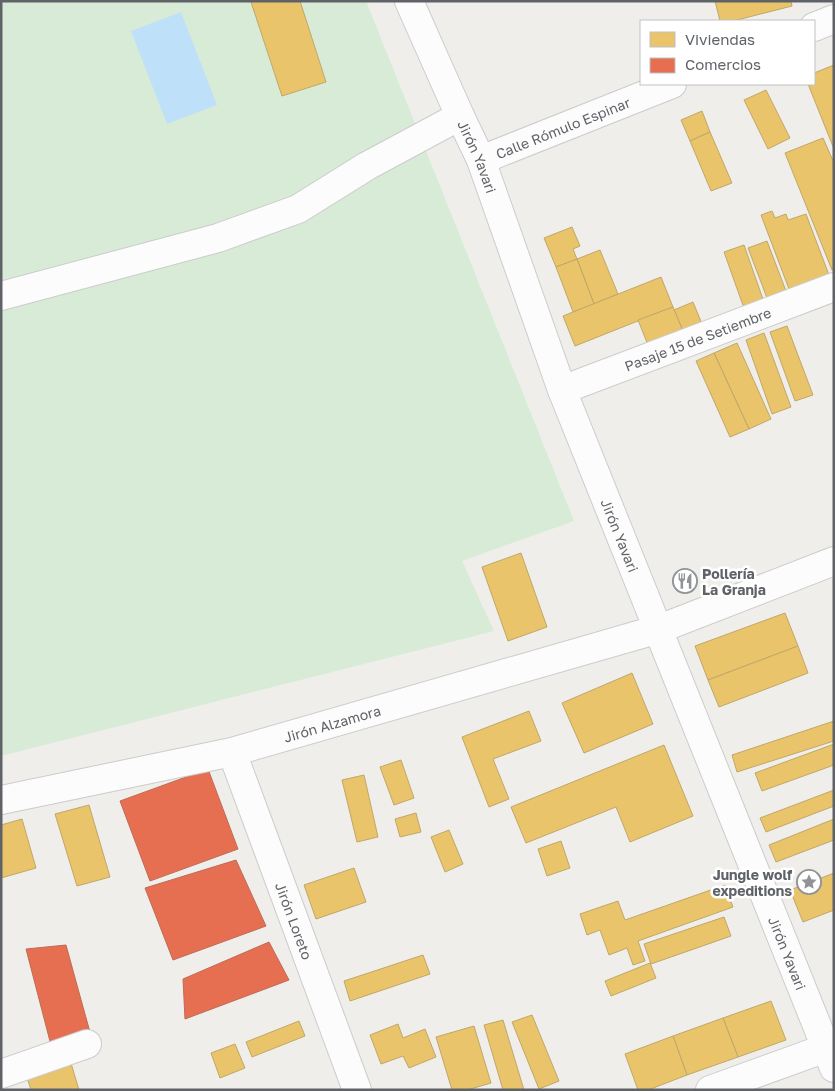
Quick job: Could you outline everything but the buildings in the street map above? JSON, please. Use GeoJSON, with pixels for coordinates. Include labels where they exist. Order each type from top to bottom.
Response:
{"type":"FeatureCollection","features":[{"type":"Feature","properties":{"kind":"street","name":"Jirón Yavari"},"geometry":{"type":"LineString","coordinates":[[409,1],[481,160],[562,390],[831,1053]]}},
{"type":"Feature","properties":{"kind":"street"},"geometry":{"type":"LineString","coordinates":[[815,27],[834,19]]}},
{"type":"Feature","properties":{"kind":"street","name":"Calle Rómulo Espinar"},"geometry":{"type":"LineString","coordinates":[[481,160],[669,85]]}},
{"type":"Feature","properties":{"kind":"street"},"geometry":{"type":"LineString","coordinates":[[1,296],[218,238],[298,209],[367,166],[460,116]]}},
{"type":"Feature","properties":{"kind":"street","name":"Pasaje 15 de Setiembre"},"geometry":{"type":"LineString","coordinates":[[562,390],[834,287]]}},
{"type":"Feature","properties":{"kind":"street","name":"Jirón Alzamora"},"geometry":{"type":"LineString","coordinates":[[1,800],[232,752],[659,630],[834,561]]}},
{"type":"Feature","properties":{"kind":"street","name":"Jirón Loreto"},"geometry":{"type":"LineString","coordinates":[[232,752],[357,1090]]}},
{"type":"Feature","properties":{"kind":"street"},"geometry":{"type":"LineString","coordinates":[[1,1074],[88,1044]]}},
{"type":"Feature","properties":{"kind":"street"},"geometry":{"type":"LineString","coordinates":[[710,1090],[831,1053]]}},
{"type":"Feature","properties":{"kind":"green space"},"geometry":{"type":"Polygon","coordinates":[[[1,1],[366,1],[574,521],[462,561],[494,631],[1,756],[1,1]]]}},
{"type":"Feature","properties":{"kind":"water"},"geometry":{"type":"Polygon","coordinates":[[[181,12],[217,105],[167,124],[131,31],[181,12]]]}},
{"type":"Feature","properties":{"kind":"place","name":"Pollería La Granja"},"geometry":{"type":"Point","coordinates":[685,581]}},
{"type":"Feature","properties":{"kind":"place","name":"Jungle wolf expeditions"},"geometry":{"type":"Point","coordinates":[809,882]}}]}
